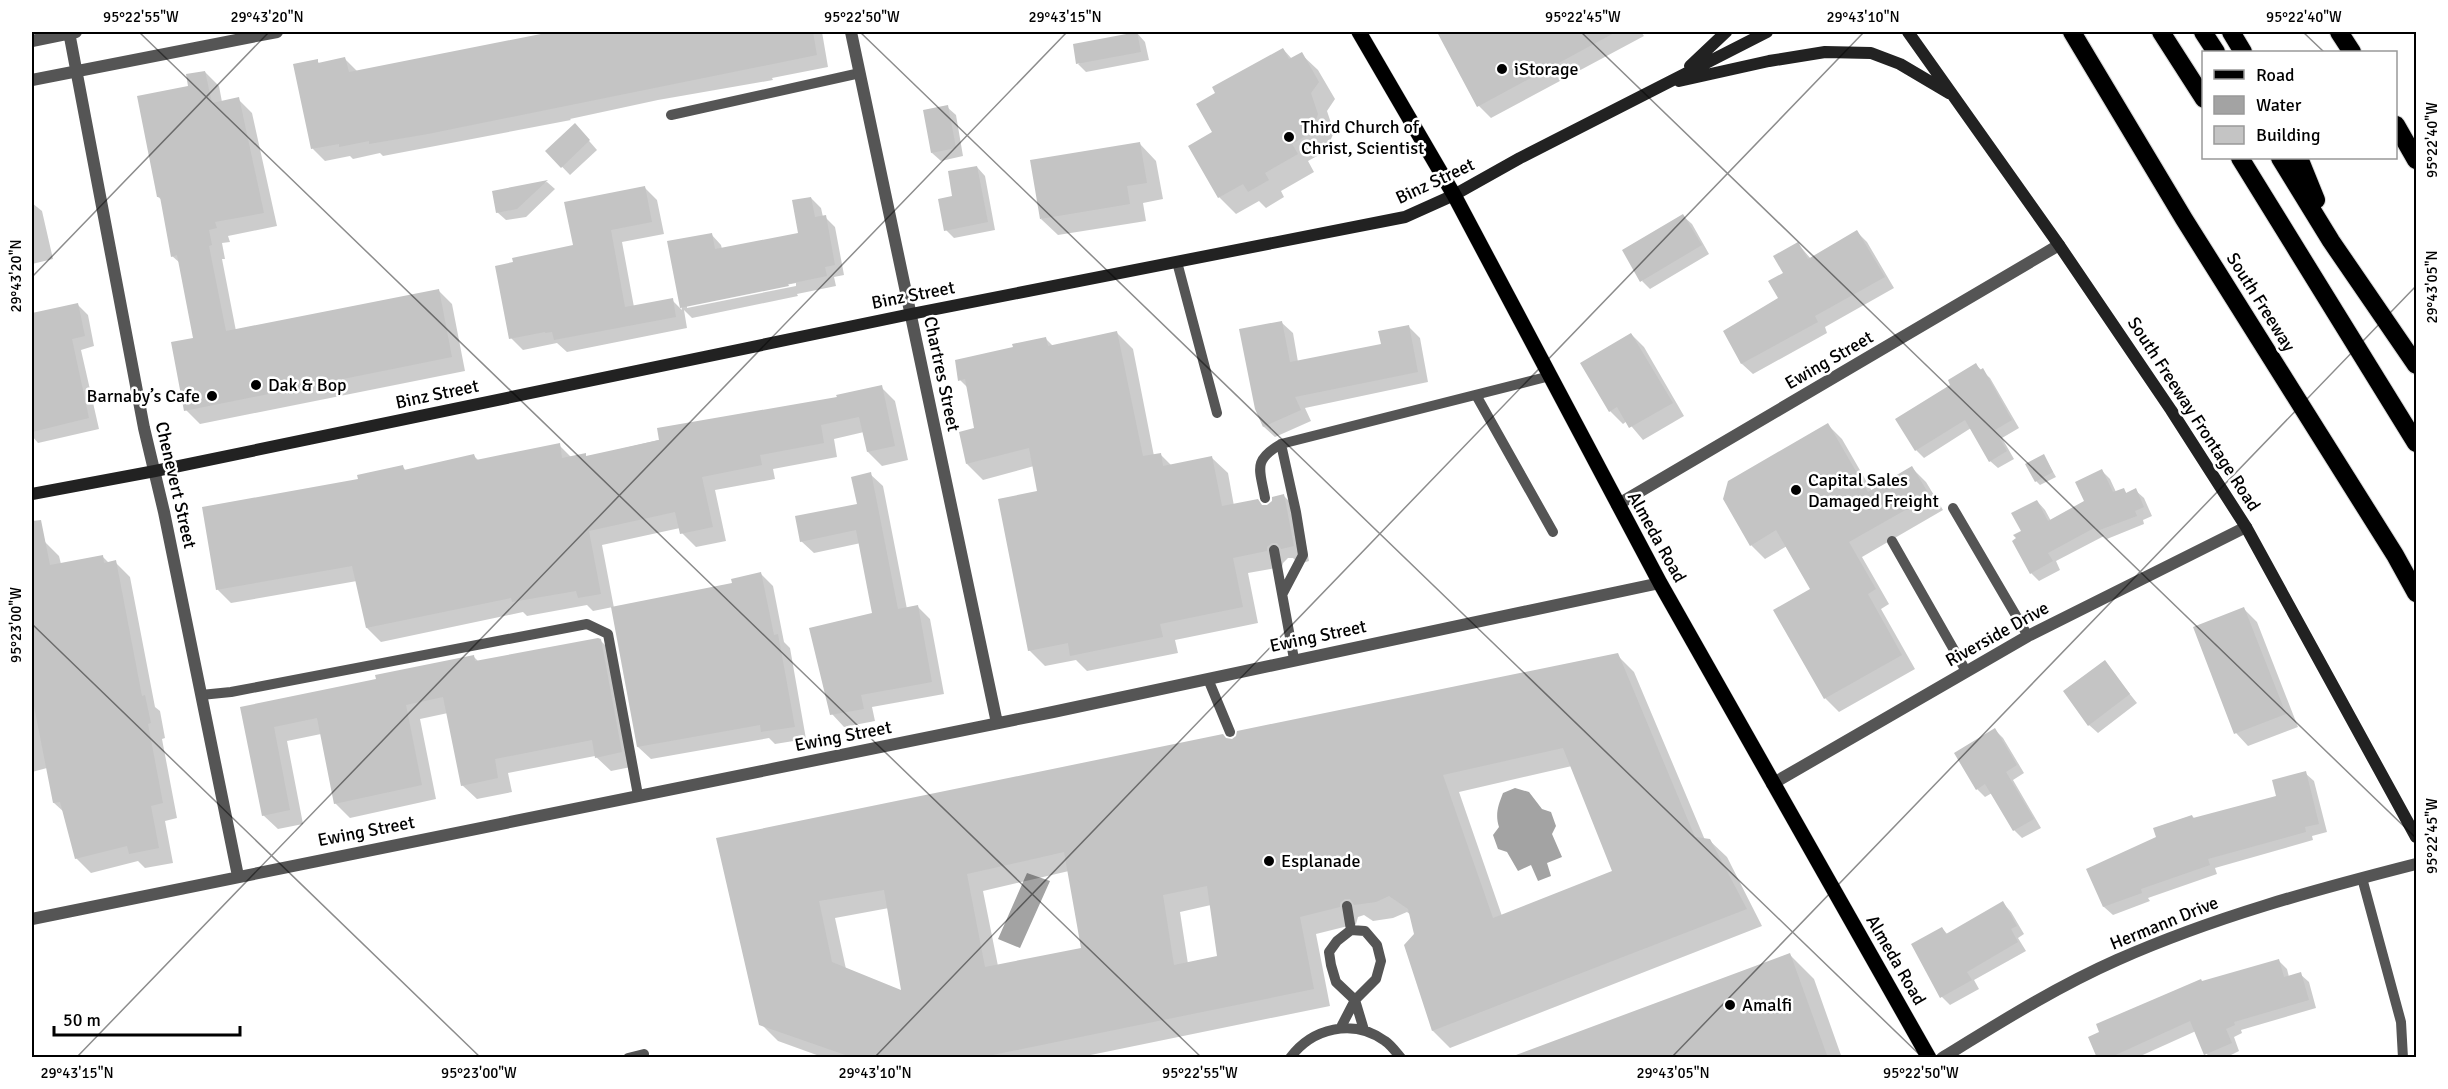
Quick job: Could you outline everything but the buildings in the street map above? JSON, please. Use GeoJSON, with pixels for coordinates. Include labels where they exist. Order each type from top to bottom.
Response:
{"type":"FeatureCollection","features":[{"type":"Feature","properties":{"kind":"highway","name":"South Freeway"},"geometry":{"type":"LineString","coordinates":[[2072,32],[2178,209],[2383,535],[2416,593]]}},
{"type":"Feature","properties":{"kind":"highway"},"geometry":{"type":"LineString","coordinates":[[2162,32],[2202,96]]}},
{"type":"Feature","properties":{"kind":"highway"},"geometry":{"type":"LineString","coordinates":[[2203,32],[2215,51]]}},
{"type":"Feature","properties":{"kind":"highway"},"geometry":{"type":"LineString","coordinates":[[2231,32],[2242,51]]}},
{"type":"Feature","properties":{"kind":"highway"},"geometry":{"type":"LineString","coordinates":[[2339,32],[2352,51]]}},
{"type":"Feature","properties":{"kind":"highway"},"geometry":{"type":"LineString","coordinates":[[2344,32],[2353,51]]}},
{"type":"Feature","properties":{"kind":"highway"},"geometry":{"type":"LineString","coordinates":[[2397,127],[2416,160]]}},
{"type":"Feature","properties":{"kind":"highway"},"geometry":{"type":"LineString","coordinates":[[2241,159],[2416,443]]}},
{"type":"Feature","properties":{"kind":"highway"},"geometry":{"type":"LineString","coordinates":[[2281,159],[2331,241],[2416,365]]}},
{"type":"Feature","properties":{"kind":"highway"},"geometry":{"type":"LineString","coordinates":[[2300,159],[2331,241]]}},
{"type":"Feature","properties":{"kind":"main road","name":"Almeda Road"},"geometry":{"type":"LineString","coordinates":[[1359,32],[1454,195],[1660,583],[1929,1058]]}},
{"type":"Feature","properties":{"kind":"main road"},"geometry":{"type":"LineString","coordinates":[[1680,76],[1726,32]]}},
{"type":"Feature","properties":{"kind":"main road","name":"Binz Street"},"geometry":{"type":"LineString","coordinates":[[32,494],[155,471],[911,314],[1405,217],[1454,195],[1520,158],[1767,32]]}},
{"type":"Feature","properties":{"kind":"main road","name":"South Freeway Frontage Road"},"geometry":{"type":"LineString","coordinates":[[1908,32],[2059,245],[2171,410],[2246,527],[2416,837]]}},
{"type":"Feature","properties":{"kind":"main road"},"geometry":{"type":"LineString","coordinates":[[1664,84],[1769,61],[1825,52],[1871,53],[1900,64],[1954,96]]}},
{"type":"Feature","properties":{"kind":"street"},"geometry":{"type":"LineString","coordinates":[[32,41],[72,32]]}},
{"type":"Feature","properties":{"kind":"street","name":"Chenevert Street"},"geometry":{"type":"LineString","coordinates":[[72,32],[76,71],[144,428],[155,471],[238,876]]}},
{"type":"Feature","properties":{"kind":"street"},"geometry":{"type":"LineString","coordinates":[[32,80],[277,32]]}},
{"type":"Feature","properties":{"kind":"street","name":"Chartres Street"},"geometry":{"type":"LineString","coordinates":[[851,32],[998,723]]}},
{"type":"Feature","properties":{"kind":"street","name":"Ewing Street"},"geometry":{"type":"LineString","coordinates":[[1617,505],[2059,245]]}},
{"type":"Feature","properties":{"kind":"street","name":"Riverside Drive"},"geometry":{"type":"LineString","coordinates":[[1772,784],[2028,636],[2246,527]]}},
{"type":"Feature","properties":{"kind":"street","name":"Ewing Street"},"geometry":{"type":"LineString","coordinates":[[32,919],[998,723],[1660,583]]}},
{"type":"Feature","properties":{"kind":"street","name":"Hermann Drive"},"geometry":{"type":"LineString","coordinates":[[1942,1058],[2032,1004],[2116,960],[2228,916],[2416,864]]}},
{"type":"Feature","properties":{"kind":"lane"},"geometry":{"type":"LineString","coordinates":[[671,115],[860,73]]}},
{"type":"Feature","properties":{"kind":"lane"},"geometry":{"type":"LineString","coordinates":[[1177,262],[1217,413]]}},
{"type":"Feature","properties":{"kind":"lane"},"geometry":{"type":"LineString","coordinates":[[1265,498],[1260,468],[1261,458],[1265,453],[1281,444],[1550,376]]}},
{"type":"Feature","properties":{"kind":"lane"},"geometry":{"type":"LineString","coordinates":[[1476,395],[1553,532]]}},
{"type":"Feature","properties":{"kind":"lane"},"geometry":{"type":"LineString","coordinates":[[1281,444],[1303,555],[1283,593]]}},
{"type":"Feature","properties":{"kind":"lane"},"geometry":{"type":"LineString","coordinates":[[1953,508],[2028,636]]}},
{"type":"Feature","properties":{"kind":"lane"},"geometry":{"type":"LineString","coordinates":[[1892,541],[1966,671]]}},
{"type":"Feature","properties":{"kind":"lane"},"geometry":{"type":"LineString","coordinates":[[1274,550],[1294,659]]}},
{"type":"Feature","properties":{"kind":"lane"},"geometry":{"type":"LineString","coordinates":[[201,695],[243,690],[587,624],[608,634],[638,795]]}},
{"type":"Feature","properties":{"kind":"lane"},"geometry":{"type":"LineString","coordinates":[[1208,679],[1230,732]]}},
{"type":"Feature","properties":{"kind":"lane"},"geometry":{"type":"LineString","coordinates":[[2362,878],[2401,1022],[2403,1058]]}},
{"type":"Feature","properties":{"kind":"lane"},"geometry":{"type":"LineString","coordinates":[[1347,906],[1351,930]]}},
{"type":"Feature","properties":{"kind":"lane"},"geometry":{"type":"LineString","coordinates":[[1341,1028],[1355,1000],[1376,979],[1381,961],[1377,945],[1365,931],[1351,930],[1337,941],[1329,952],[1336,982],[1355,1000],[1364,1030]]}},
{"type":"Feature","properties":{"kind":"lane"},"geometry":{"type":"LineString","coordinates":[[1290,1058],[1299,1046],[1319,1033],[1341,1028],[1364,1030],[1385,1041],[1401,1058]]}},
{"type":"Feature","properties":{"kind":"lane"},"geometry":{"type":"LineString","coordinates":[[628,1058],[644,1054]]}},
{"type":"Feature","properties":{"kind":"water"},"geometry":{"type":"Polygon","coordinates":[[[1515,788],[1529,792],[1542,809],[1551,812],[1556,826],[1552,834],[1562,857],[1547,863],[1551,876],[1538,881],[1531,865],[1518,871],[1507,852],[1498,849],[1493,835],[1499,827],[1497,818],[1503,793],[1515,788]]]}},
{"type":"Feature","properties":{"kind":"water"},"geometry":{"type":"Polygon","coordinates":[[[1027,873],[1050,881],[1020,948],[998,939],[1027,873]]]}},
{"type":"Feature","properties":{"kind":"place","name":"iStorage"},"geometry":{"type":"Point","coordinates":[1502,69]}},
{"type":"Feature","properties":{"kind":"place","name":"Third Church of Christ, Scientist"},"geometry":{"type":"Point","coordinates":[1289,137]}},
{"type":"Feature","properties":{"kind":"place","name":"Dak & Bop"},"geometry":{"type":"Point","coordinates":[256,385]}},
{"type":"Feature","properties":{"kind":"place","name":"Barnaby’s Cafe"},"geometry":{"type":"Point","coordinates":[212,396]}},
{"type":"Feature","properties":{"kind":"place","name":"Capital Sales Damaged Freight"},"geometry":{"type":"Point","coordinates":[1796,490]}},
{"type":"Feature","properties":{"kind":"place","name":"Esplanade"},"geometry":{"type":"Point","coordinates":[1269,861]}},
{"type":"Feature","properties":{"kind":"place","name":"Amalfi"},"geometry":{"type":"Point","coordinates":[1730,1005]}}]}
